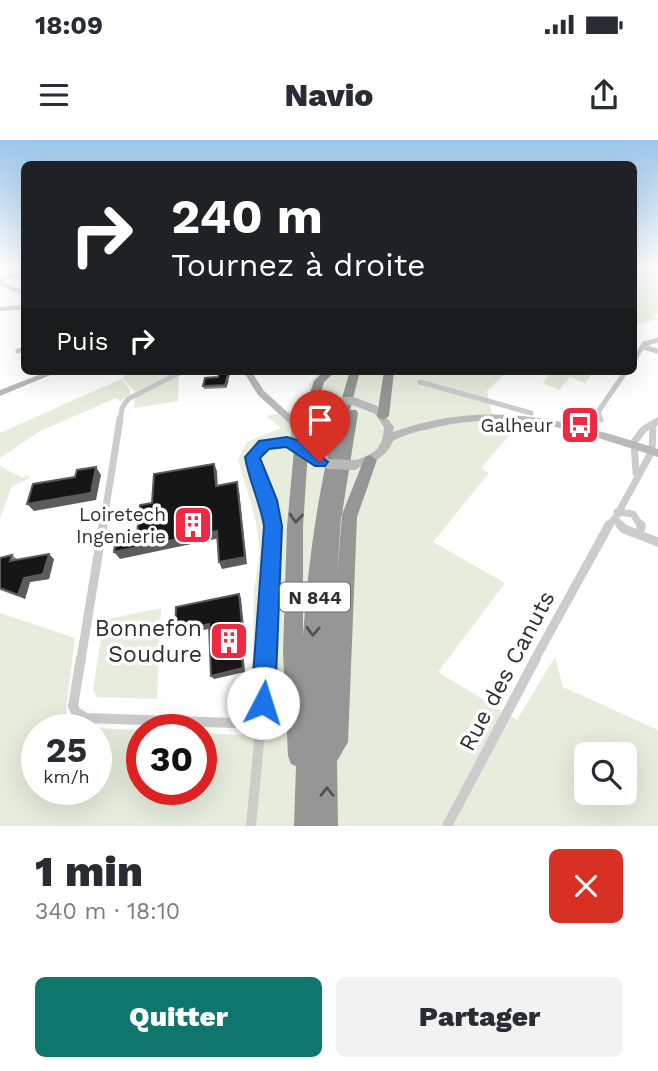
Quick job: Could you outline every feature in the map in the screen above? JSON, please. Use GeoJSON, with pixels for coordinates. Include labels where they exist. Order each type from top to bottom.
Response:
{"type":"FeatureCollection","features":[{"type":"Feature","properties":{"kind":"highway"},"geometry":{"type":"LineString","coordinates":[[307,410],[319,381],[326,375]]}},
{"type":"Feature","properties":{"kind":"highway","name":"N 844"},"geometry":{"type":"LineString","coordinates":[[306,826],[312,649],[321,530],[335,443],[354,375]]}},
{"type":"Feature","properties":{"kind":"highway","name":"N 844"},"geometry":{"type":"LineString","coordinates":[[326,826],[330,598],[337,502],[349,422],[363,375]]}},
{"type":"Feature","properties":{"kind":"highway"},"geometry":{"type":"LineString","coordinates":[[382,417],[388,375]]}},
{"type":"Feature","properties":{"kind":"highway"},"geometry":{"type":"LineString","coordinates":[[296,826],[300,746],[293,679],[293,605],[299,442]]}},
{"type":"Feature","properties":{"kind":"highway"},"geometry":{"type":"LineString","coordinates":[[327,758],[337,742],[349,517],[362,463]]}},
{"type":"Feature","properties":{"kind":"street"},"geometry":{"type":"LineString","coordinates":[[0,309],[21,307]]}},
{"type":"Feature","properties":{"kind":"street"},"geometry":{"type":"LineString","coordinates":[[637,356],[643,347],[658,340]]}},
{"type":"Feature","properties":{"kind":"street"},"geometry":{"type":"LineString","coordinates":[[643,347],[658,351]]}},
{"type":"Feature","properties":{"kind":"street"},"geometry":{"type":"LineString","coordinates":[[0,393],[46,375]]}},
{"type":"Feature","properties":{"kind":"street"},"geometry":{"type":"LineString","coordinates":[[175,375],[128,399],[122,408],[73,706],[76,712],[86,718],[261,724]]}},
{"type":"Feature","properties":{"kind":"street"},"geometry":{"type":"LineString","coordinates":[[249,375],[253,385],[293,422],[299,442],[328,464],[362,463],[381,453],[390,439],[407,431],[499,410],[531,413]]}},
{"type":"Feature","properties":{"kind":"street"},"geometry":{"type":"LineString","coordinates":[[255,375],[259,390]]}},
{"type":"Feature","properties":{"kind":"street"},"geometry":{"type":"LineString","coordinates":[[601,420],[598,412],[623,375]]}},
{"type":"Feature","properties":{"kind":"street"},"geometry":{"type":"LineString","coordinates":[[420,382],[499,410],[552,422],[655,452],[656,424]]}},
{"type":"Feature","properties":{"kind":"street"},"geometry":{"type":"LineString","coordinates":[[281,412],[307,410],[329,401],[353,401],[407,431]]}},
{"type":"Feature","properties":{"kind":"street"},"geometry":{"type":"LineString","coordinates":[[299,442],[307,410]]}},
{"type":"Feature","properties":{"kind":"street"},"geometry":{"type":"LineString","coordinates":[[382,417],[390,439]]}},
{"type":"Feature","properties":{"kind":"street"},"geometry":{"type":"LineString","coordinates":[[636,474],[633,446],[637,437],[656,424]]}},
{"type":"Feature","properties":{"kind":"street"},"geometry":{"type":"LineString","coordinates":[[278,442],[299,442]]}},
{"type":"Feature","properties":{"kind":"street"},"geometry":{"type":"LineString","coordinates":[[251,826],[268,643],[273,526],[268,500],[253,457],[264,444],[299,442]]}},
{"type":"Feature","properties":{"kind":"street","name":"Rue des Canuts"},"geometry":{"type":"LineString","coordinates":[[447,826],[605,528],[616,516],[636,474],[655,452]]}},
{"type":"Feature","properties":{"kind":"street"},"geometry":{"type":"LineString","coordinates":[[641,528],[640,521],[625,511],[616,516],[626,529],[658,541]]}},
{"type":"Feature","properties":{"kind":"street"},"geometry":{"type":"LineString","coordinates":[[603,534],[641,528],[658,541]]}},
{"type":"Feature","properties":{"kind":"green space"},"geometry":{"type":"Polygon","coordinates":[[[637,301],[658,301],[658,313],[653,315],[658,319],[637,324],[637,301]]]}},
{"type":"Feature","properties":{"kind":"green space"},"geometry":{"type":"Polygon","coordinates":[[[126,375],[170,375],[135,392],[122,378],[126,375]]]}},
{"type":"Feature","properties":{"kind":"green space"},"geometry":{"type":"Polygon","coordinates":[[[317,375],[504,375],[487,391],[493,419],[520,423],[481,468],[489,473],[433,542],[505,583],[438,672],[517,720],[555,657],[563,687],[658,730],[658,826],[0,826],[0,613],[75,638],[67,714],[21,714],[21,805],[112,805],[112,729],[126,729],[126,805],[217,805],[217,734],[242,735],[253,654],[254,590],[260,552],[255,517],[238,460],[247,442],[281,428],[267,416],[294,410],[304,404],[304,399],[309,397],[309,384],[317,375]]]}},
{"type":"Feature","properties":{"kind":"green space"},"geometry":{"type":"Polygon","coordinates":[[[549,375],[591,375],[585,383],[570,377],[559,390],[543,383],[549,375]]]}},
{"type":"Feature","properties":{"kind":"green space"},"geometry":{"type":"Polygon","coordinates":[[[179,376],[178,401],[134,408],[135,397],[179,376]]]}},
{"type":"Feature","properties":{"kind":"green space"},"geometry":{"type":"Polygon","coordinates":[[[121,379],[130,389],[130,394],[120,401],[116,398],[40,431],[0,458],[0,433],[121,379]]]}},
{"type":"Feature","properties":{"kind":"green space"},"geometry":{"type":"Polygon","coordinates":[[[0,466],[22,478],[27,475],[30,478],[12,486],[0,518],[0,466]]]}},
{"type":"Feature","properties":{"kind":"green space"},"geometry":{"type":"Polygon","coordinates":[[[161,608],[157,699],[97,697],[93,690],[104,620],[161,608]]]}},
{"type":"Feature","properties":{"kind":"building"},"geometry":{"type":"Polygon","coordinates":[[[228,375],[225,385],[203,386],[205,378],[228,375]]]}},
{"type":"Feature","properties":{"kind":"building","name":"Loiretech Ingenierie"},"geometry":{"type":"Polygon","coordinates":[[[214,464],[216,486],[237,482],[245,557],[219,562],[217,531],[114,552],[116,538],[137,534],[140,505],[152,503],[154,474],[214,464]]]}},
{"type":"Feature","properties":{"kind":"building"},"geometry":{"type":"Polygon","coordinates":[[[96,467],[91,493],[27,504],[33,484],[75,477],[77,470],[96,467]]]}},
{"type":"Feature","properties":{"kind":"building"},"geometry":{"type":"Polygon","coordinates":[[[49,554],[43,574],[24,578],[18,595],[0,588],[0,558],[12,555],[10,561],[49,554]]]}},
{"type":"Feature","properties":{"kind":"building","name":"Bonnefon Soudure"},"geometry":{"type":"Polygon","coordinates":[[[239,594],[244,643],[241,644],[243,668],[211,676],[209,624],[175,632],[176,607],[239,594]]]}},
{"type":"Feature","properties":{"kind":"place","name":"Galheur"},"geometry":{"type":"Point","coordinates":[580,425]}},
{"type":"Feature","properties":{"kind":"place","name":"Loiretech Ingenierie"},"geometry":{"type":"Point","coordinates":[193,525]}},
{"type":"Feature","properties":{"kind":"place","name":"Bonnefon Soudure"},"geometry":{"type":"Point","coordinates":[229,641]}},
{"type":"Feature","properties":{"kind":"route"},"geometry":{"type":"LineString","coordinates":[[263,703],[273,526],[268,500],[252,461],[254,453],[264,444],[287,442],[298,446],[320,462]]}}]}
